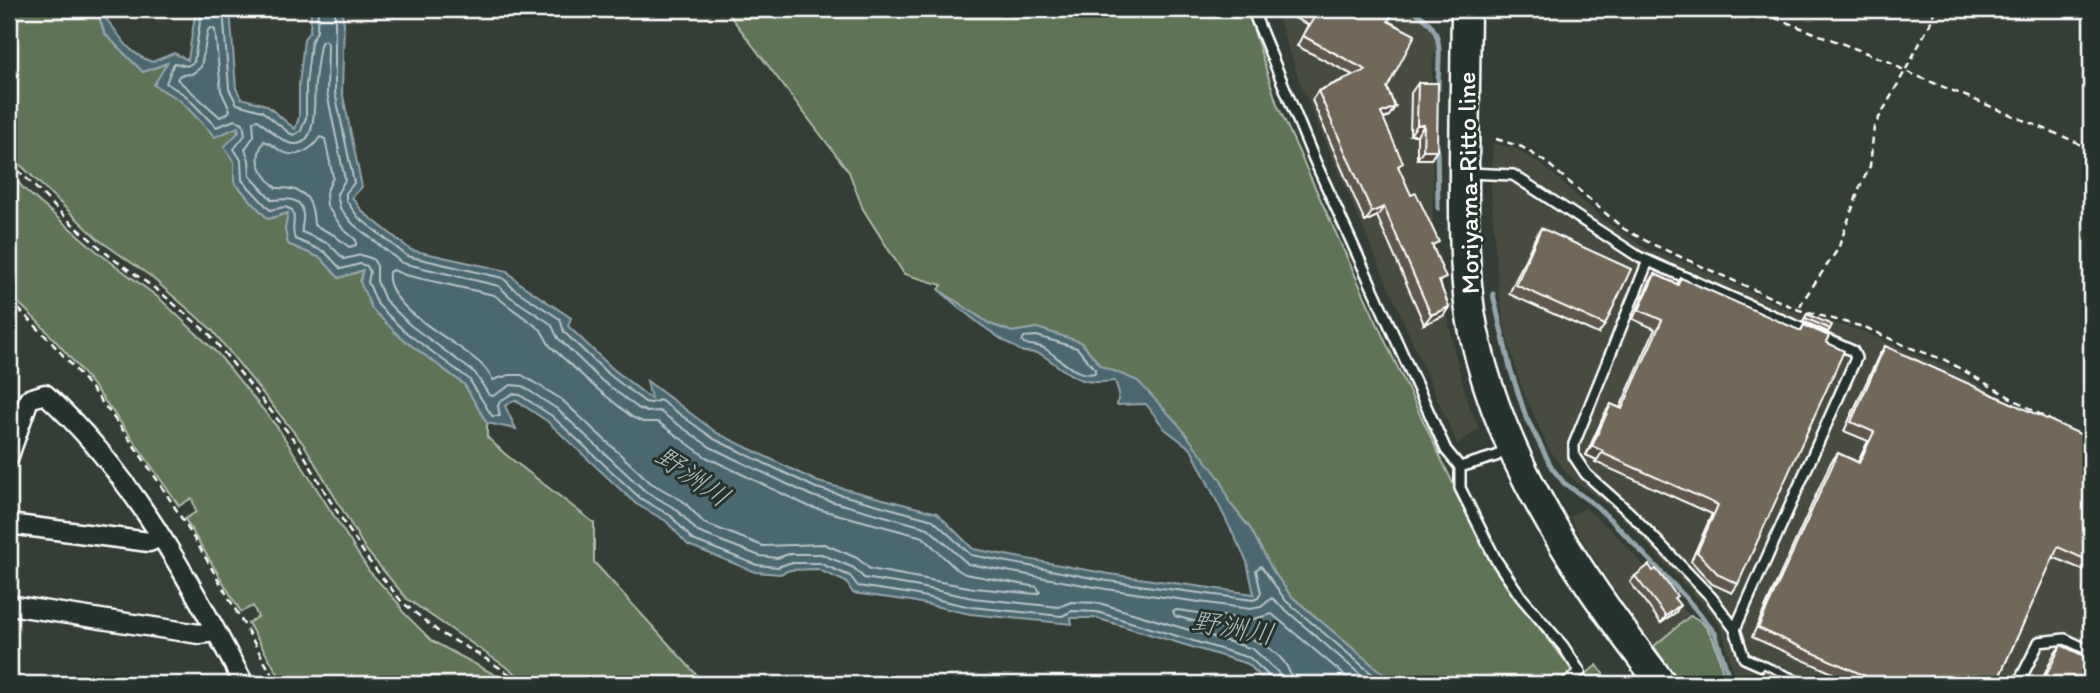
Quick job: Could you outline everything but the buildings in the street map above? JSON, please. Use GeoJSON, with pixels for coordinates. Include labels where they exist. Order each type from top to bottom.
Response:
{"type":"FeatureCollection","features":[{"type":"Feature","properties":{"kind":"main road","name":"Moriyama-Ritto line"},"geometry":{"type":"LineString","coordinates":[[1466,9],[1464,251],[1470,311],[1483,370],[1511,446],[1559,537],[1662,684]]}},
{"type":"Feature","properties":{"kind":"street"},"geometry":{"type":"LineString","coordinates":[[9,456],[16,413],[29,399],[45,394],[75,421],[160,537],[244,684]]}},
{"type":"Feature","properties":{"kind":"street"},"geometry":{"type":"LineString","coordinates":[[9,524],[149,542],[160,537]]}},
{"type":"Feature","properties":{"kind":"street"},"geometry":{"type":"LineString","coordinates":[[9,605],[199,634],[216,632]]}},
{"type":"Feature","properties":{"kind":"lane"},"geometry":{"type":"LineString","coordinates":[[1252,9],[1314,159],[1401,354],[1446,450],[1460,467],[1460,488],[1496,560],[1521,597],[1563,646],[1580,672],[1565,684]]}},
{"type":"Feature","properties":{"kind":"lane"},"geometry":{"type":"LineString","coordinates":[[1464,173],[1513,175],[1648,261],[1853,351],[1856,358],[1735,629]]}},
{"type":"Feature","properties":{"kind":"lane"},"geometry":{"type":"LineString","coordinates":[[1648,261],[1574,444],[1574,456],[1586,474],[1630,513],[1710,597],[1735,629],[1744,658],[1803,684]]}},
{"type":"Feature","properties":{"kind":"lane"},"geometry":{"type":"LineString","coordinates":[[1460,467],[1496,456],[1511,446]]}},
{"type":"Feature","properties":{"kind":"lane"},"geometry":{"type":"LineString","coordinates":[[2018,684],[2039,642],[2065,639],[2091,650]]}},
{"type":"Feature","properties":{"kind":"path"},"geometry":{"type":"LineString","coordinates":[[1752,9],[1890,62],[1905,71],[2074,141],[2091,151]]}},
{"type":"Feature","properties":{"kind":"path"},"geometry":{"type":"LineString","coordinates":[[1799,310],[1838,249],[1870,166],[1874,127],[1930,24],[1935,9]]}},
{"type":"Feature","properties":{"kind":"path"},"geometry":{"type":"LineString","coordinates":[[1496,139],[1522,147],[1547,163],[1624,229],[1799,310],[1867,328],[1945,360],[2063,427]]}},
{"type":"Feature","properties":{"kind":"path"},"geometry":{"type":"LineString","coordinates":[[9,161],[68,220],[209,334],[299,446],[369,561],[402,602],[440,632],[525,684]]}},
{"type":"Feature","properties":{"kind":"path"},"geometry":{"type":"LineString","coordinates":[[9,300],[73,367],[124,433],[179,516],[278,684]]}},
{"type":"Feature","properties":{"kind":"shaded area"},"geometry":{"type":"Polygon","coordinates":[[[1275,9],[1403,9],[1426,21],[1433,34],[1437,49],[1433,56],[1432,80],[1433,225],[1436,248],[1440,253],[1444,296],[1454,350],[1468,403],[1479,429],[1457,444],[1302,88],[1275,9]]]}},
{"type":"Feature","properties":{"kind":"shaded area"},"geometry":{"type":"Polygon","coordinates":[[[1493,143],[1517,149],[1545,167],[1604,220],[1647,249],[1689,264],[1801,315],[1860,330],[1921,357],[1948,365],[2030,416],[2091,449],[2091,684],[1736,684],[1722,629],[1710,612],[1627,523],[1576,482],[1548,448],[1521,385],[1506,334],[1498,286],[1491,191],[1493,143]]]}},
{"type":"Feature","properties":{"kind":"shaded area"},"geometry":{"type":"Polygon","coordinates":[[[1585,508],[1612,531],[1690,616],[1654,646],[1604,576],[1569,517],[1585,508]]]}},
{"type":"Feature","properties":{"kind":"green space"},"geometry":{"type":"Polygon","coordinates":[[[9,9],[96,9],[105,34],[143,72],[168,63],[154,85],[181,101],[215,136],[238,126],[234,182],[268,219],[288,213],[285,229],[288,244],[321,258],[339,278],[364,270],[400,337],[464,384],[487,423],[487,437],[594,523],[594,562],[705,684],[531,684],[407,599],[366,550],[305,446],[212,330],[149,275],[99,240],[9,154],[9,9]]]}},
{"type":"Feature","properties":{"kind":"green space"},"geometry":{"type":"Polygon","coordinates":[[[725,9],[1247,9],[1277,104],[1386,343],[1489,559],[1512,594],[1580,679],[1597,665],[1610,684],[1395,684],[1291,596],[1273,571],[1250,528],[1229,502],[1221,480],[1138,381],[1101,366],[1081,342],[1037,328],[1012,332],[990,324],[939,290],[942,285],[904,274],[863,209],[849,172],[725,9]]]}},
{"type":"Feature","properties":{"kind":"green space"},"geometry":{"type":"Polygon","coordinates":[[[9,172],[24,189],[100,254],[159,298],[218,354],[278,428],[369,571],[399,604],[402,611],[432,641],[512,684],[284,684],[248,623],[258,617],[253,606],[241,612],[185,519],[196,512],[192,498],[179,506],[79,368],[9,294],[9,172]]]}},
{"type":"Feature","properties":{"kind":"green space"},"geometry":{"type":"Polygon","coordinates":[[[1690,616],[1706,626],[1711,635],[1726,684],[1679,684],[1654,646],[1690,616]]]}},
{"type":"Feature","properties":{"kind":"water","name":"野洲川"},"geometry":{"type":"Polygon","coordinates":[[[96,9],[101,9],[101,14],[128,47],[152,62],[174,53],[188,60],[196,9],[230,9],[236,88],[241,98],[266,105],[295,129],[299,117],[304,39],[310,31],[311,9],[341,9],[344,23],[342,91],[362,187],[352,197],[363,212],[411,250],[507,271],[519,283],[571,318],[568,326],[612,368],[651,399],[647,381],[717,433],[818,482],[937,513],[973,549],[1109,574],[1254,594],[1247,562],[1191,449],[1165,429],[1146,404],[1117,405],[1119,393],[1115,381],[1082,380],[1042,355],[1021,351],[999,338],[939,290],[990,324],[1012,332],[1037,328],[1081,342],[1101,366],[1138,381],[1178,424],[1221,480],[1229,502],[1250,528],[1273,571],[1291,596],[1395,684],[1268,684],[1248,664],[1096,618],[1071,618],[1072,624],[970,614],[911,601],[853,593],[846,582],[817,569],[790,570],[780,574],[755,572],[688,545],[666,521],[636,504],[547,421],[515,400],[505,406],[516,429],[487,423],[464,384],[400,337],[372,309],[360,282],[363,270],[339,278],[321,258],[288,244],[285,229],[288,213],[268,219],[234,182],[234,162],[224,147],[239,132],[238,127],[215,137],[181,101],[154,85],[167,63],[143,72],[105,34],[96,9]]]}},
{"type":"Feature","properties":{"kind":"waterway"},"geometry":{"type":"LineString","coordinates":[[1409,9],[1430,24],[1435,33],[1439,52],[1438,89]]}},
{"type":"Feature","properties":{"kind":"waterway"},"geometry":{"type":"LineString","coordinates":[[1437,144],[1438,208]]}},
{"type":"Feature","properties":{"kind":"waterway"},"geometry":{"type":"LineString","coordinates":[[1493,294],[1510,368],[1526,417],[1552,468],[1564,483],[1595,505],[1616,525],[1687,599],[1715,633],[1731,684]]}}]}
